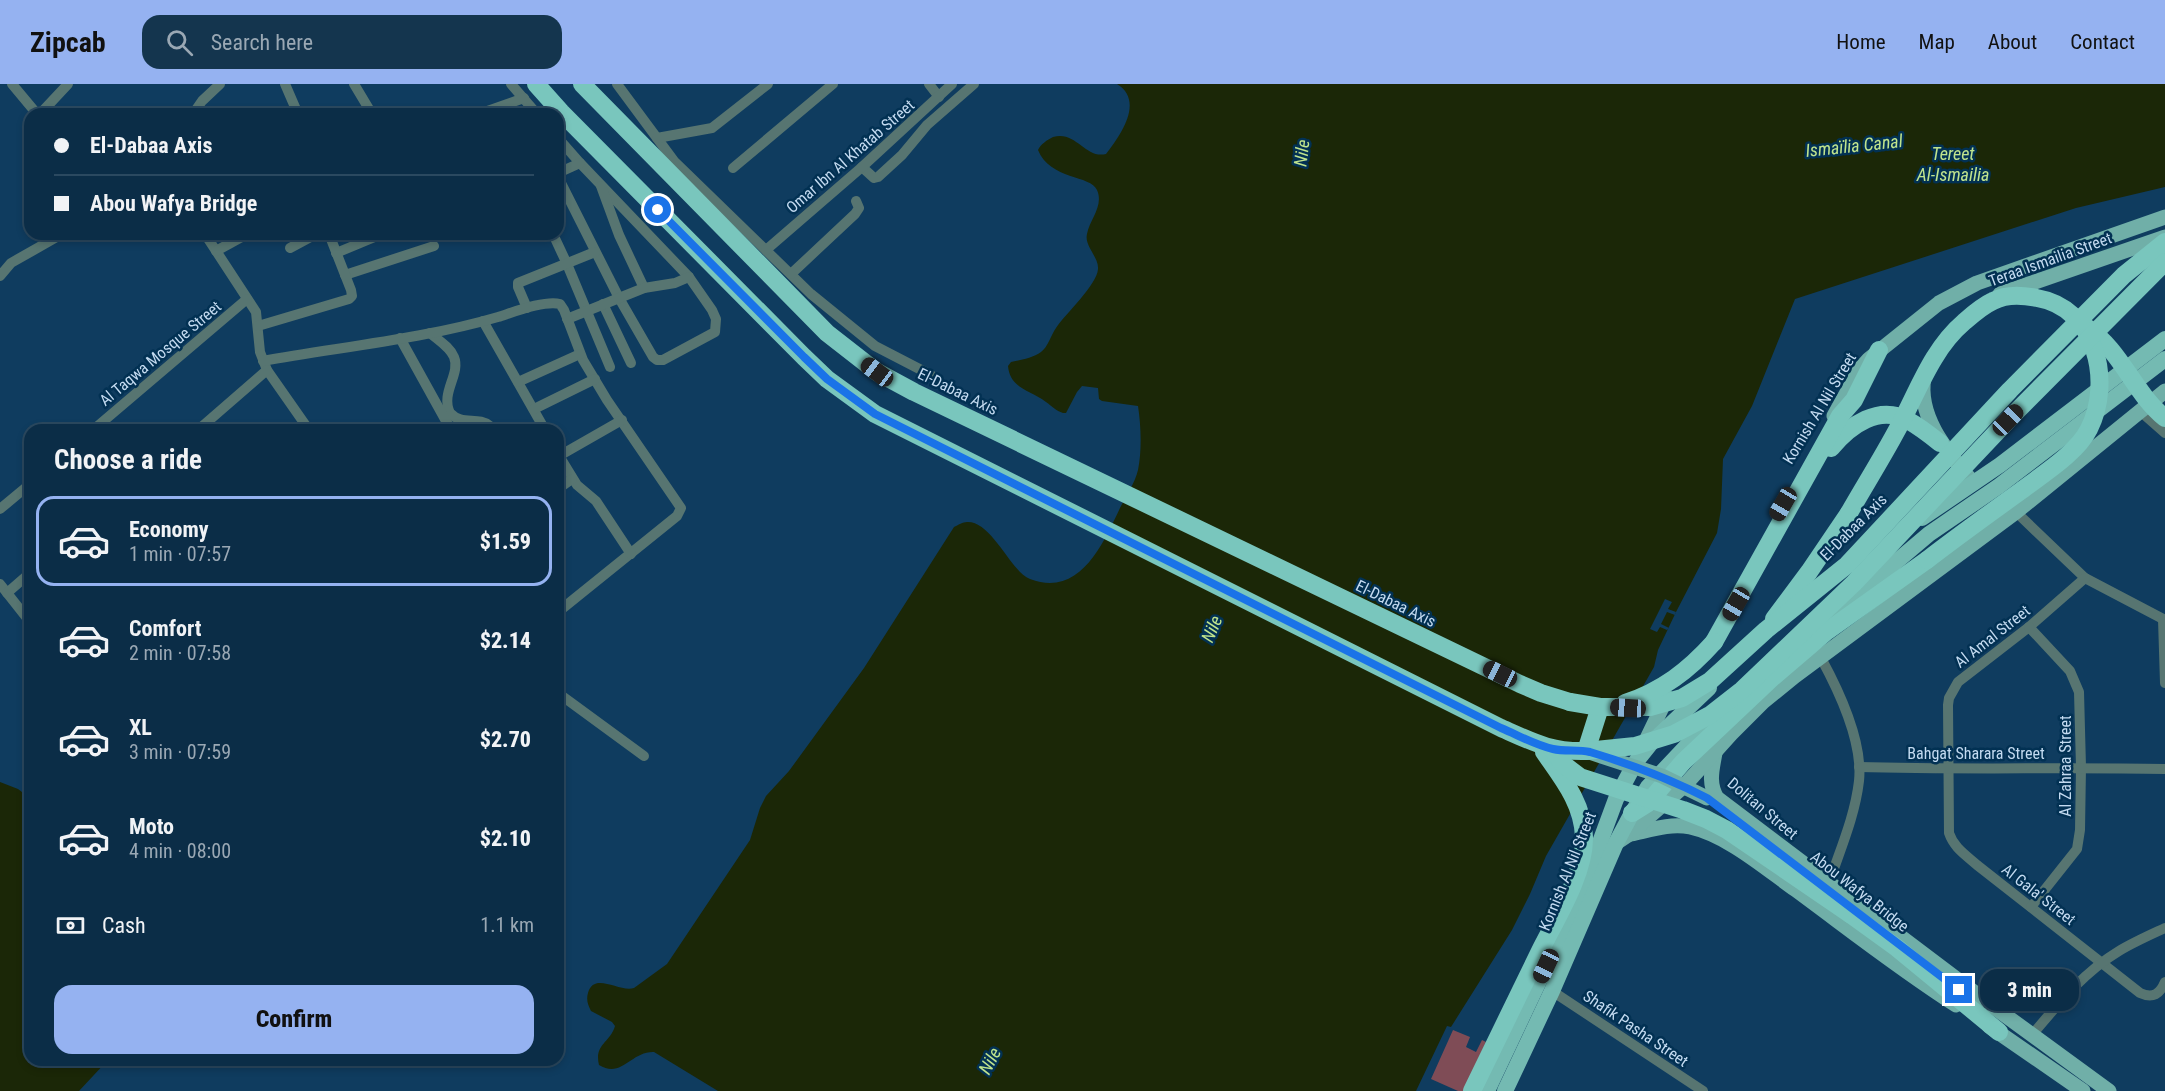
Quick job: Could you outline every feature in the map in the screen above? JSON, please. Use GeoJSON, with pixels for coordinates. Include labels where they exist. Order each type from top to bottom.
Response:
{"type":"FeatureCollection","features":[{"type":"Feature","properties":{"kind":"highway"},"geometry":{"type":"LineString","coordinates":[[536,84],[557,108]]}},
{"type":"Feature","properties":{"kind":"highway","name":"El-Dabaa Axis"},"geometry":{"type":"LineString","coordinates":[[582,84],[827,333],[877,372],[935,403],[1520,684],[1554,698],[1600,707],[1650,707],[1682,698],[1710,681],[1766,630],[1847,565],[2018,382],[2124,275],[2165,243]]}},
{"type":"Feature","properties":{"kind":"highway"},"geometry":{"type":"LineString","coordinates":[[564,115],[804,357],[827,379],[875,414],[1469,712],[1546,747],[1586,751],[1635,746],[1674,734],[1710,715],[1742,690],[1854,583],[2008,420],[2165,262]]}},
{"type":"Feature","properties":{"kind":"highway"},"geometry":{"type":"LineString","coordinates":[[1766,630],[1849,513],[1898,430],[1924,375],[1961,324],[1993,300],[2026,296],[2046,299],[2060,305],[2106,342],[2145,398],[2165,418]]}},
{"type":"Feature","properties":{"kind":"highway"},"geometry":{"type":"LineString","coordinates":[[1632,813],[1648,803],[1683,762],[1772,678],[1826,632],[2058,463],[2079,443],[2089,430],[2096,409],[2100,374],[2096,350],[2084,326]]}},
{"type":"Feature","properties":{"kind":"highway","name":"Kornish Al Nil Street"},"geometry":{"type":"LineString","coordinates":[[1486,1091],[1583,888],[1616,799],[1635,763],[1651,743],[1684,710],[1751,651],[1887,543],[2009,458],[2165,339]]}},
{"type":"Feature","properties":{"kind":"highway"},"geometry":{"type":"LineString","coordinates":[[1586,751],[1600,707],[1647,695],[1684,673],[1700,658],[1720,633],[1840,416],[1854,400],[1879,350]]}},
{"type":"Feature","properties":{"kind":"highway","name":"Kornish Al Nil Street"},"geometry":{"type":"LineString","coordinates":[[1505,1091],[1632,813],[1648,787],[1670,762],[1770,661],[1864,589],[1929,534],[1999,486],[2165,359]]}},
{"type":"Feature","properties":{"kind":"highway"},"geometry":{"type":"LineString","coordinates":[[1803,482],[1840,436],[1852,426],[1866,419],[1888,415],[1908,420],[1940,443]]}},
{"type":"Feature","properties":{"kind":"highway"},"geometry":{"type":"LineString","coordinates":[[1546,747],[1580,777],[1665,804],[1706,819],[1727,830],[1897,948],[1999,1032]]}},
{"type":"Feature","properties":{"kind":"highway"},"geometry":{"type":"LineString","coordinates":[[1472,1091],[1576,876],[1582,853],[1584,838],[1580,811],[1546,747]]}},
{"type":"Feature","properties":{"kind":"main road","name":"Kornish Al Nil Street"},"geometry":{"type":"LineString","coordinates":[[1635,763],[1662,705],[1695,658],[1860,369],[1879,350],[1939,303],[1977,283],[2165,217]]}},
{"type":"Feature","properties":{"kind":"main road","name":"Teraa Ismailia Street"},"geometry":{"type":"LineString","coordinates":[[1973,482],[1940,443],[1927,410],[1923,381],[1934,350],[1947,331],[1964,315],[2006,291],[2165,237]]}},
{"type":"Feature","properties":{"kind":"main road","name":"Kornish Al Nil Street"},"geometry":{"type":"LineString","coordinates":[[1622,839],[1685,785],[1763,702],[2016,512],[2165,391]]}},
{"type":"Feature","properties":{"kind":"main road","name":"Abou Wafya Bridge"},"geometry":{"type":"LineString","coordinates":[[1586,751],[1662,776],[1707,798],[2095,1091]]}},
{"type":"Feature","properties":{"kind":"main road","name":"Dolitan Street"},"geometry":{"type":"LineString","coordinates":[[1715,753],[1710,777],[1712,789],[1717,798],[1829,884],[2109,1091]]}},
{"type":"Feature","properties":{"kind":"main road"},"geometry":{"type":"LineString","coordinates":[[1622,839],[1676,826],[1690,827],[1713,836],[1752,858],[1916,978],[2083,1091]]}},
{"type":"Feature","properties":{"kind":"street"},"geometry":{"type":"LineString","coordinates":[[12,84],[34,108]]}},
{"type":"Feature","properties":{"kind":"street"},"geometry":{"type":"LineString","coordinates":[[45,108],[68,84]]}},
{"type":"Feature","properties":{"kind":"street"},"geometry":{"type":"LineString","coordinates":[[197,108],[220,84]]}},
{"type":"Feature","properties":{"kind":"street"},"geometry":{"type":"LineString","coordinates":[[285,84],[295,108]]}},
{"type":"Feature","properties":{"kind":"street"},"geometry":{"type":"LineString","coordinates":[[511,84],[532,108]]}},
{"type":"Feature","properties":{"kind":"street"},"geometry":{"type":"LineString","coordinates":[[657,138],[712,128],[768,84]]}},
{"type":"Feature","properties":{"kind":"street"},"geometry":{"type":"LineString","coordinates":[[733,168],[834,84]]}},
{"type":"Feature","properties":{"kind":"street"},"geometry":{"type":"LineString","coordinates":[[929,84],[939,97]]}},
{"type":"Feature","properties":{"kind":"street","name":"Omar Ibn Al Khatab Street"},"geometry":{"type":"LineString","coordinates":[[766,250],[862,168],[952,84]]}},
{"type":"Feature","properties":{"kind":"street"},"geometry":{"type":"LineString","coordinates":[[862,168],[874,178],[878,177],[902,155],[927,125],[974,84]]}},
{"type":"Feature","properties":{"kind":"street"},"geometry":{"type":"LineString","coordinates":[[357,85],[369,108]]}},
{"type":"Feature","properties":{"kind":"street"},"geometry":{"type":"LineString","coordinates":[[616,85],[674,161],[811,294],[875,346],[930,375]]}},
{"type":"Feature","properties":{"kind":"street"},"geometry":{"type":"LineString","coordinates":[[496,108],[524,98]]}},
{"type":"Feature","properties":{"kind":"street"},"geometry":{"type":"LineString","coordinates":[[564,145],[689,277],[716,319],[717,329],[712,335],[663,360],[653,357],[619,298],[564,187]]}},
{"type":"Feature","properties":{"kind":"street"},"geometry":{"type":"LineString","coordinates":[[564,172],[580,164]]}},
{"type":"Feature","properties":{"kind":"street"},"geometry":{"type":"LineString","coordinates":[[600,183],[616,227],[644,288]]}},
{"type":"Feature","properties":{"kind":"street"},"geometry":{"type":"LineString","coordinates":[[790,274],[855,214],[859,208],[856,201]]}},
{"type":"Feature","properties":{"kind":"street"},"geometry":{"type":"LineString","coordinates":[[0,276],[11,263],[49,240]]}},
{"type":"Feature","properties":{"kind":"street"},"geometry":{"type":"LineString","coordinates":[[209,240],[256,312],[259,346],[265,365],[305,424]]}},
{"type":"Feature","properties":{"kind":"street"},"geometry":{"type":"LineString","coordinates":[[216,251],[236,240]]}},
{"type":"Feature","properties":{"kind":"street"},"geometry":{"type":"LineString","coordinates":[[290,248],[305,240]]}},
{"type":"Feature","properties":{"kind":"street"},"geometry":{"type":"LineString","coordinates":[[258,326],[349,299],[352,293],[331,240]]}},
{"type":"Feature","properties":{"kind":"street"},"geometry":{"type":"LineString","coordinates":[[336,253],[356,240]]}},
{"type":"Feature","properties":{"kind":"street"},"geometry":{"type":"LineString","coordinates":[[556,240],[610,367]]}},
{"type":"Feature","properties":{"kind":"street"},"geometry":{"type":"LineString","coordinates":[[345,275],[434,246]]}},
{"type":"Feature","properties":{"kind":"street"},"geometry":{"type":"LineString","coordinates":[[527,308],[517,284],[595,252]]}},
{"type":"Feature","properties":{"kind":"street"},"geometry":{"type":"LineString","coordinates":[[567,319],[644,288],[675,283],[689,277]]}},
{"type":"Feature","properties":{"kind":"street","name":"Al Taqwa Mosque Street"},"geometry":{"type":"LineString","coordinates":[[100,424],[247,299]]}},
{"type":"Feature","properties":{"kind":"street"},"geometry":{"type":"LineString","coordinates":[[204,424],[265,365],[430,333],[527,308],[557,303],[563,307],[580,354],[595,379],[681,508],[677,516],[564,607]]}},
{"type":"Feature","properties":{"kind":"street"},"geometry":{"type":"LineString","coordinates":[[603,304],[631,363]]}},
{"type":"Feature","properties":{"kind":"street"},"geometry":{"type":"LineString","coordinates":[[483,321],[542,424]]}},
{"type":"Feature","properties":{"kind":"street"},"geometry":{"type":"LineString","coordinates":[[430,333],[449,350],[455,360],[455,369],[447,398],[450,413],[462,421],[482,421],[487,424]]}},
{"type":"Feature","properties":{"kind":"street"},"geometry":{"type":"LineString","coordinates":[[400,338],[448,424]]}},
{"type":"Feature","properties":{"kind":"street"},"geometry":{"type":"LineString","coordinates":[[518,382],[580,354]]}},
{"type":"Feature","properties":{"kind":"street"},"geometry":{"type":"LineString","coordinates":[[534,409],[595,379]]}},
{"type":"Feature","properties":{"kind":"street"},"geometry":{"type":"LineString","coordinates":[[2146,406],[2165,412]]}},
{"type":"Feature","properties":{"kind":"street"},"geometry":{"type":"LineString","coordinates":[[2146,406],[2165,433]]}},
{"type":"Feature","properties":{"kind":"street"},"geometry":{"type":"LineString","coordinates":[[564,452],[622,420]]}},
{"type":"Feature","properties":{"kind":"street"},"geometry":{"type":"LineString","coordinates":[[564,464],[583,492],[596,501],[631,554]]}},
{"type":"Feature","properties":{"kind":"street"},"geometry":{"type":"LineString","coordinates":[[564,485],[572,479]]}},
{"type":"Feature","properties":{"kind":"street"},"geometry":{"type":"LineString","coordinates":[[0,509],[24,489]]}},
{"type":"Feature","properties":{"kind":"street"},"geometry":{"type":"LineString","coordinates":[[2016,512],[2085,578],[2164,620],[2165,683]]}},
{"type":"Feature","properties":{"kind":"street"},"geometry":{"type":"LineString","coordinates":[[24,576],[3,588],[24,614]]}},
{"type":"Feature","properties":{"kind":"street","name":"Al Amal Street"},"geometry":{"type":"LineString","coordinates":[[1948,770],[1948,705],[1952,690],[1958,682],[2029,627],[2085,578]]}},
{"type":"Feature","properties":{"kind":"street","name":"Al Zahraa Street"},"geometry":{"type":"LineString","coordinates":[[2029,627],[2070,671],[2079,692],[2081,768],[2080,830],[2077,849],[2031,907]]}},
{"type":"Feature","properties":{"kind":"street"},"geometry":{"type":"LineString","coordinates":[[1821,658],[1847,711],[1860,767],[1850,823],[1829,884]]}},
{"type":"Feature","properties":{"kind":"street"},"geometry":{"type":"LineString","coordinates":[[564,697],[644,756]]}},
{"type":"Feature","properties":{"kind":"street","name":"Bahgat Sharara Street"},"geometry":{"type":"LineString","coordinates":[[1860,767],[1948,770],[2165,769]]}},
{"type":"Feature","properties":{"kind":"street","name":"Al Gala' Street"},"geometry":{"type":"LineString","coordinates":[[1948,770],[1949,833],[1952,842],[1977,865],[2145,995],[2161,991],[2165,982]]}},
{"type":"Feature","properties":{"kind":"street"},"geometry":{"type":"LineString","coordinates":[[2032,1035],[2068,993],[2102,963],[2165,928]]}},
{"type":"Feature","properties":{"kind":"street","name":"Shafik Pasha Street"},"geometry":{"type":"LineString","coordinates":[[1552,991],[1703,1091]]}},
{"type":"Feature","properties":{"kind":"shaded area"},"geometry":{"type":"Polygon","coordinates":[[[1453,1030],[1470,1037],[1466,1047],[1476,1052],[1482,1040],[1486,1042],[1464,1091],[1458,1091],[1431,1079],[1453,1030]]]}},
{"type":"Feature","properties":{"kind":"water"},"geometry":{"type":"Polygon","coordinates":[[[1117,84],[2165,84],[2165,187],[2076,208],[1795,299],[1752,406],[1723,459],[1721,509],[1717,533],[1658,650],[1654,667],[1546,856],[1512,930],[1451,1027],[1447,1026],[1416,1091],[718,1091],[654,1052],[646,1053],[614,1069],[599,1065],[599,1052],[615,1026],[612,1022],[591,1011],[587,998],[591,987],[602,983],[628,989],[634,988],[667,964],[750,840],[766,796],[789,771],[864,668],[954,527],[965,522],[976,524],[993,538],[1023,574],[1030,579],[1048,583],[1063,581],[1076,574],[1087,564],[1106,537],[1133,485],[1138,470],[1141,438],[1138,406],[1102,401],[1099,399],[1098,388],[1082,386],[1066,413],[1063,413],[1017,384],[1008,366],[1011,362],[1038,354],[1043,350],[1056,328],[1092,283],[1098,269],[1087,238],[1098,207],[1097,190],[1087,182],[1051,167],[1038,150],[1049,139],[1061,136],[1068,137],[1092,152],[1106,154],[1118,138],[1130,109],[1125,91],[1117,84]]]}},
{"type":"Feature","properties":{"kind":"water"},"geometry":{"type":"Polygon","coordinates":[[[0,782],[24,794],[24,1066],[102,1066],[79,1091],[0,1091],[0,782]]]}},
{"type":"Feature","properties":{"kind":"pier"},"geometry":{"type":"Polygon","coordinates":[[[1665,599],[1672,602],[1668,609],[1676,612],[1675,615],[1667,612],[1661,624],[1669,628],[1667,630],[1660,627],[1657,632],[1650,629],[1665,599]]]}},
{"type":"Feature","properties":{"kind":"route"},"geometry":{"type":"LineString","coordinates":[[658,210],[827,379],[875,414],[1501,728],[1539,745],[1561,751],[1586,751],[1685,786],[1707,798],[1758,835],[1959,990]]}},
{"type":"Feature","properties":{"kind":"water label","name":"Ismaïlia Canal"},"geometry":{"type":"Point","coordinates":[1854,146]}},
{"type":"Feature","properties":{"kind":"water label","name":"Nile"},"geometry":{"type":"Point","coordinates":[1302,153]}},
{"type":"Feature","properties":{"kind":"water label","name":"Tereet Al-Ismailia"},"geometry":{"type":"Point","coordinates":[1953,164]}},
{"type":"Feature","properties":{"kind":"water label","name":"Nile"},"geometry":{"type":"Point","coordinates":[1212,629]}},
{"type":"Feature","properties":{"kind":"water label","name":"Nile"},"geometry":{"type":"Point","coordinates":[990,1061]}}]}
